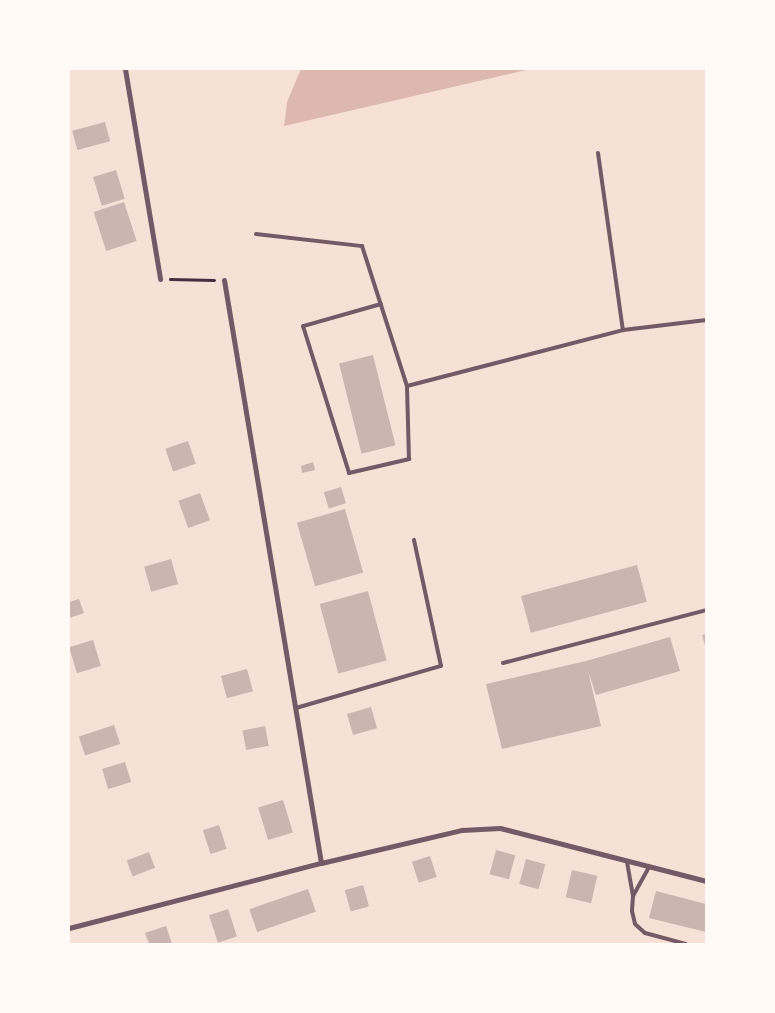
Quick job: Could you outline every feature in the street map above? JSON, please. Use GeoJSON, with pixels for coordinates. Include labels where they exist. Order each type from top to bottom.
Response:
{"type":"FeatureCollection","features":[{"type":"Feature","properties":{"kind":"street"},"geometry":{"type":"LineString","coordinates":[[125,69],[160,279]]}},
{"type":"Feature","properties":{"kind":"street"},"geometry":{"type":"LineString","coordinates":[[224,280],[322,863]]}},
{"type":"Feature","properties":{"kind":"street"},"geometry":{"type":"LineString","coordinates":[[69,928],[322,863],[462,830],[500,828],[706,881]]}},
{"type":"Feature","properties":{"kind":"lane"},"geometry":{"type":"LineString","coordinates":[[598,153],[623,330]]}},
{"type":"Feature","properties":{"kind":"lane"},"geometry":{"type":"LineString","coordinates":[[256,234],[362,246],[381,304],[407,386],[409,459],[349,473],[303,326],[381,304]]}},
{"type":"Feature","properties":{"kind":"lane"},"geometry":{"type":"LineString","coordinates":[[407,386],[623,330],[706,320]]}},
{"type":"Feature","properties":{"kind":"lane"},"geometry":{"type":"LineString","coordinates":[[296,708],[441,666],[414,540]]}},
{"type":"Feature","properties":{"kind":"lane"},"geometry":{"type":"LineString","coordinates":[[503,663],[706,610]]}},
{"type":"Feature","properties":{"kind":"lane"},"geometry":{"type":"LineString","coordinates":[[627,862],[633,896],[632,911],[635,924],[645,933],[686,944]]}},
{"type":"Feature","properties":{"kind":"lane"},"geometry":{"type":"LineString","coordinates":[[633,896],[649,867]]}},
{"type":"Feature","properties":{"kind":"path"},"geometry":{"type":"LineString","coordinates":[[160,279],[224,280]]}},
{"type":"Feature","properties":{"kind":"shaded area"},"geometry":{"type":"Polygon","coordinates":[[[301,69],[531,69],[284,126],[287,102],[301,69]]]}},
{"type":"Feature","properties":{"kind":"building"},"geometry":{"type":"Polygon","coordinates":[[[105,122],[110,141],[77,150],[72,131],[105,122]]]}},
{"type":"Feature","properties":{"kind":"building"},"geometry":{"type":"Polygon","coordinates":[[[116,170],[125,199],[102,206],[93,177],[116,170]]]}},
{"type":"Feature","properties":{"kind":"building"},"geometry":{"type":"Polygon","coordinates":[[[124,202],[137,241],[106,251],[94,212],[124,202]]]}},
{"type":"Feature","properties":{"kind":"building"},"geometry":{"type":"Polygon","coordinates":[[[373,355],[395,445],[362,454],[339,363],[373,355]]]}},
{"type":"Feature","properties":{"kind":"building"},"geometry":{"type":"Polygon","coordinates":[[[188,441],[196,464],[173,472],[165,449],[188,441]]]}},
{"type":"Feature","properties":{"kind":"building"},"geometry":{"type":"Polygon","coordinates":[[[313,462],[315,470],[302,473],[301,466],[313,462]]]}},
{"type":"Feature","properties":{"kind":"building"},"geometry":{"type":"Polygon","coordinates":[[[341,487],[346,503],[329,509],[324,492],[341,487]]]}},
{"type":"Feature","properties":{"kind":"building"},"geometry":{"type":"Polygon","coordinates":[[[200,493],[210,520],[188,528],[178,501],[200,493]]]}},
{"type":"Feature","properties":{"kind":"building"},"geometry":{"type":"Polygon","coordinates":[[[345,509],[363,572],[315,586],[297,523],[345,509]]]}},
{"type":"Feature","properties":{"kind":"building"},"geometry":{"type":"Polygon","coordinates":[[[171,559],[178,584],[151,592],[144,567],[171,559]]]}},
{"type":"Feature","properties":{"kind":"building"},"geometry":{"type":"Polygon","coordinates":[[[637,565],[647,602],[531,633],[521,596],[637,565]]]}},
{"type":"Feature","properties":{"kind":"building"},"geometry":{"type":"Polygon","coordinates":[[[368,591],[387,661],[338,673],[320,604],[368,591]]]}},
{"type":"Feature","properties":{"kind":"building"},"geometry":{"type":"Polygon","coordinates":[[[79,599],[84,613],[69,618],[69,602],[79,599]]]}},
{"type":"Feature","properties":{"kind":"building"},"geometry":{"type":"Polygon","coordinates":[[[706,634],[706,649],[702,635],[706,634]]]}},
{"type":"Feature","properties":{"kind":"building"},"geometry":{"type":"Polygon","coordinates":[[[670,637],[680,671],[596,695],[588,671],[601,726],[502,749],[486,684],[586,661],[670,637]]]}},
{"type":"Feature","properties":{"kind":"building"},"geometry":{"type":"Polygon","coordinates":[[[93,640],[101,666],[77,673],[69,647],[93,640]]]}},
{"type":"Feature","properties":{"kind":"building"},"geometry":{"type":"Polygon","coordinates":[[[247,669],[253,691],[227,698],[221,676],[247,669]]]}},
{"type":"Feature","properties":{"kind":"building"},"geometry":{"type":"Polygon","coordinates":[[[371,707],[377,728],[353,735],[347,714],[371,707]]]}},
{"type":"Feature","properties":{"kind":"building"},"geometry":{"type":"Polygon","coordinates":[[[114,725],[120,744],[85,755],[79,736],[114,725]]]}},
{"type":"Feature","properties":{"kind":"building"},"geometry":{"type":"Polygon","coordinates":[[[265,726],[269,746],[246,750],[242,730],[265,726]]]}},
{"type":"Feature","properties":{"kind":"building"},"geometry":{"type":"Polygon","coordinates":[[[125,762],[131,782],[108,789],[102,769],[125,762]]]}},
{"type":"Feature","properties":{"kind":"building"},"geometry":{"type":"Polygon","coordinates":[[[283,800],[293,833],[268,840],[258,808],[283,800]]]}},
{"type":"Feature","properties":{"kind":"building"},"geometry":{"type":"Polygon","coordinates":[[[219,825],[227,849],[211,854],[203,830],[219,825]]]}},
{"type":"Feature","properties":{"kind":"building"},"geometry":{"type":"Polygon","coordinates":[[[496,850],[515,855],[509,879],[490,874],[496,850]]]}},
{"type":"Feature","properties":{"kind":"building"},"geometry":{"type":"Polygon","coordinates":[[[149,852],[155,868],[133,876],[127,861],[149,852]]]}},
{"type":"Feature","properties":{"kind":"building"},"geometry":{"type":"Polygon","coordinates":[[[430,856],[437,877],[419,883],[412,862],[430,856]]]}},
{"type":"Feature","properties":{"kind":"building"},"geometry":{"type":"Polygon","coordinates":[[[526,859],[545,864],[539,889],[519,884],[526,859]]]}},
{"type":"Feature","properties":{"kind":"building"},"geometry":{"type":"Polygon","coordinates":[[[572,870],[597,876],[591,903],[566,897],[572,870]]]}},
{"type":"Feature","properties":{"kind":"building"},"geometry":{"type":"Polygon","coordinates":[[[363,885],[369,906],[351,911],[345,890],[363,885]]]}},
{"type":"Feature","properties":{"kind":"building"},"geometry":{"type":"Polygon","coordinates":[[[308,889],[316,912],[257,932],[249,909],[308,889]]]}},
{"type":"Feature","properties":{"kind":"building"},"geometry":{"type":"Polygon","coordinates":[[[656,891],[706,904],[706,932],[649,918],[656,891]]]}},
{"type":"Feature","properties":{"kind":"building"},"geometry":{"type":"Polygon","coordinates":[[[228,909],[237,937],[218,943],[209,915],[228,909]]]}},
{"type":"Feature","properties":{"kind":"building"},"geometry":{"type":"Polygon","coordinates":[[[166,926],[172,944],[149,944],[145,933],[166,926]]]}}]}
